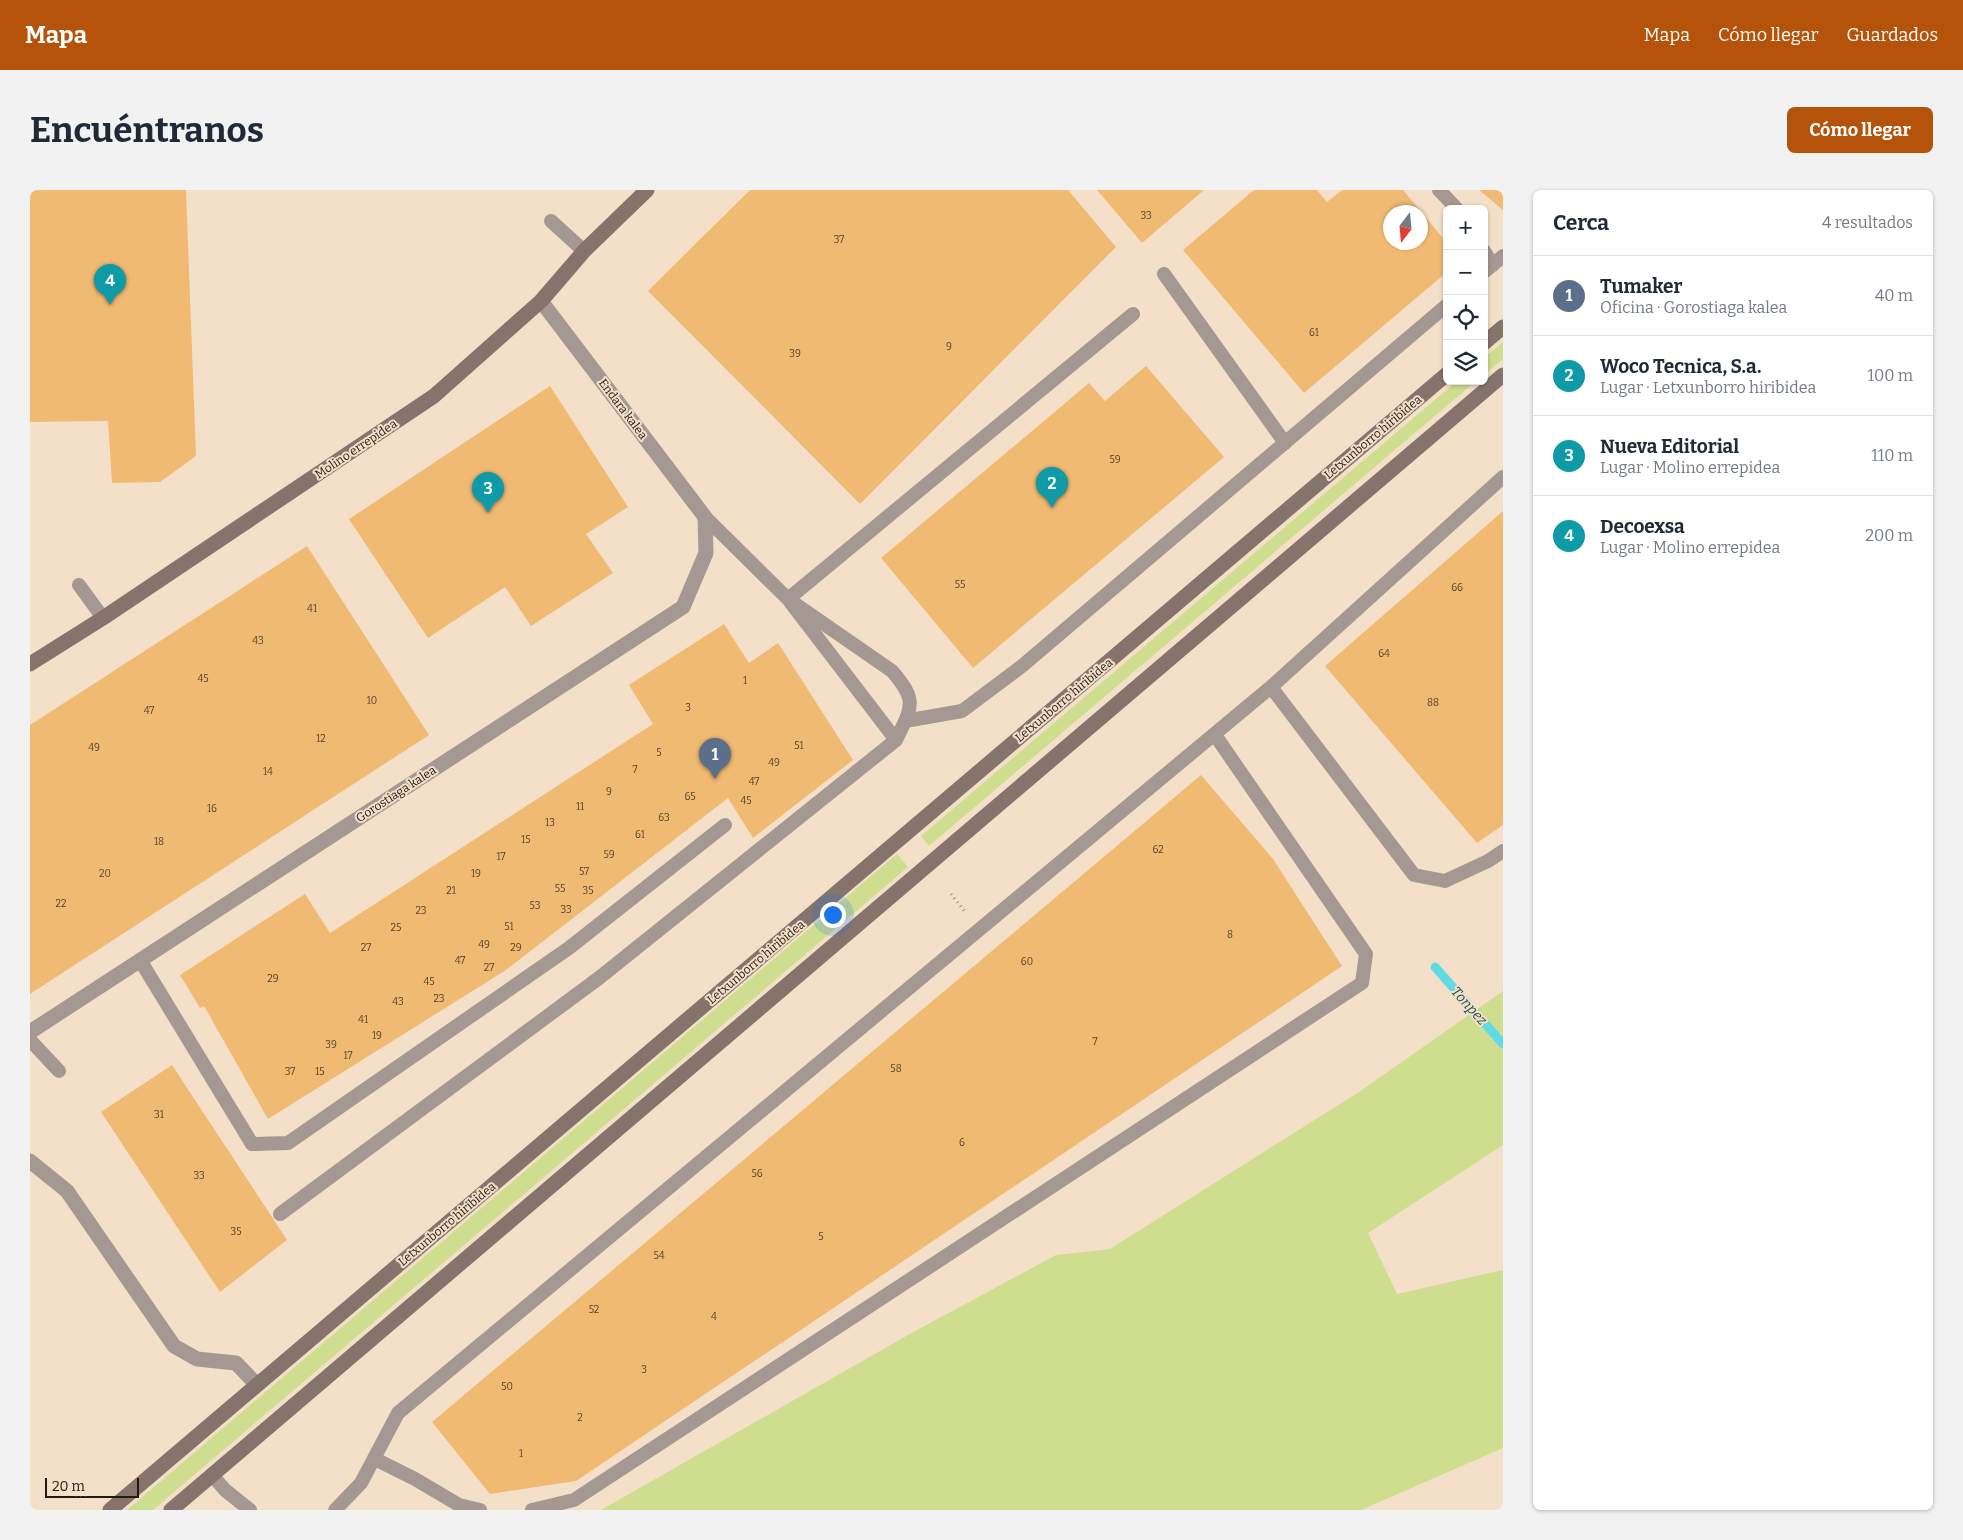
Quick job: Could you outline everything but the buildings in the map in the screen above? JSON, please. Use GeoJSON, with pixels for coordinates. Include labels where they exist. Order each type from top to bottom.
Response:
{"type":"FeatureCollection","features":[{"type":"Feature","properties":{"kind":"main road","name":"Molino errepidea"},"geometry":{"type":"LineString","coordinates":[[30,664],[103,618],[434,396],[541,301],[584,251],[647,190]]}},
{"type":"Feature","properties":{"kind":"main road"},"geometry":{"type":"LineString","coordinates":[[1487,340],[1503,327]]}},
{"type":"Feature","properties":{"kind":"main road"},"geometry":{"type":"LineString","coordinates":[[171,1510],[1503,375]]}},
{"type":"Feature","properties":{"kind":"main road","name":"Letxunborro hiribidea"},"geometry":{"type":"LineString","coordinates":[[110,1510],[1443,377]]}},
{"type":"Feature","properties":{"kind":"street","name":"Endara kalea"},"geometry":{"type":"LineString","coordinates":[[541,301],[705,517]]}},
{"type":"Feature","properties":{"kind":"street","name":"Gorostiaga kalea"},"geometry":{"type":"LineString","coordinates":[[30,1032],[683,607],[706,554],[705,517]]}},
{"type":"Feature","properties":{"kind":"street"},"geometry":{"type":"LineString","coordinates":[[30,1161],[67,1190],[174,1346],[197,1359],[236,1363],[257,1385]]}},
{"type":"Feature","properties":{"kind":"lane"},"geometry":{"type":"LineString","coordinates":[[1439,190],[1453,205]]}},
{"type":"Feature","properties":{"kind":"lane"},"geometry":{"type":"LineString","coordinates":[[552,222],[584,251]]}},
{"type":"Feature","properties":{"kind":"lane"},"geometry":{"type":"LineString","coordinates":[[1164,274],[1285,443]]}},
{"type":"Feature","properties":{"kind":"lane"},"geometry":{"type":"LineString","coordinates":[[905,721],[962,711],[1022,666],[1443,307]]}},
{"type":"Feature","properties":{"kind":"lane"},"geometry":{"type":"LineString","coordinates":[[788,599],[1133,314]]}},
{"type":"Feature","properties":{"kind":"lane"},"geometry":{"type":"LineString","coordinates":[[335,1510],[361,1483],[398,1413],[1215,735],[1271,687],[1503,477]]}},
{"type":"Feature","properties":{"kind":"lane"},"geometry":{"type":"LineString","coordinates":[[705,517],[788,599],[896,740]]}},
{"type":"Feature","properties":{"kind":"lane"},"geometry":{"type":"LineString","coordinates":[[78,585],[103,618]]}},
{"type":"Feature","properties":{"kind":"lane"},"geometry":{"type":"LineString","coordinates":[[280,1214],[599,978],[896,740],[911,708],[905,686],[892,670],[788,599]]}},
{"type":"Feature","properties":{"kind":"lane"},"geometry":{"type":"LineString","coordinates":[[1271,687],[1414,875],[1445,881],[1488,861],[1503,851]]}},
{"type":"Feature","properties":{"kind":"lane"},"geometry":{"type":"LineString","coordinates":[[532,1510],[574,1500],[1362,983],[1366,954],[1215,735]]}},
{"type":"Feature","properties":{"kind":"lane"},"geometry":{"type":"LineString","coordinates":[[140,960],[252,1144],[288,1143],[569,948],[725,826]]}},
{"type":"Feature","properties":{"kind":"lane"},"geometry":{"type":"LineString","coordinates":[[30,1040],[59,1071]]}},
{"type":"Feature","properties":{"kind":"lane"},"geometry":{"type":"LineString","coordinates":[[375,1458],[415,1478],[459,1505],[480,1510]]}},
{"type":"Feature","properties":{"kind":"lane"},"geometry":{"type":"LineString","coordinates":[[212,1475],[225,1490],[250,1510]]}},
{"type":"Feature","properties":{"kind":"path"},"geometry":{"type":"LineString","coordinates":[[951,894],[959,904]]}},
{"type":"Feature","properties":{"kind":"green space"},"geometry":{"type":"Polygon","coordinates":[[[1503,342],[1503,359],[1488,372],[1488,355],[1503,342]]]}},
{"type":"Feature","properties":{"kind":"green space"},"geometry":{"type":"Polygon","coordinates":[[[1452,385],[1471,385],[929,846],[921,836],[1452,385]]]}},
{"type":"Feature","properties":{"kind":"green space"},"geometry":{"type":"Polygon","coordinates":[[[897,854],[908,867],[153,1510],[127,1510],[897,854]]]}},
{"type":"Feature","properties":{"kind":"green space"},"geometry":{"type":"Polygon","coordinates":[[[1503,991],[1503,1145],[1368,1233],[1397,1294],[1503,1270],[1503,1448],[1361,1510],[601,1510],[908,1335],[1056,1255],[1110,1249],[1359,1092],[1503,991]]]}},
{"type":"Feature","properties":{"kind":"waterway","name":"Tonpez"},"geometry":{"type":"LineString","coordinates":[[1435,967],[1503,1044]]}},
{"type":"Feature","properties":{"kind":"place","name":"Decoexsa"},"geometry":{"type":"Point","coordinates":[110,305]}},
{"type":"Feature","properties":{"kind":"place","name":"Woco Tecnica, S.a."},"geometry":{"type":"Point","coordinates":[1052,508]}},
{"type":"Feature","properties":{"kind":"place","name":"Nueva Editorial"},"geometry":{"type":"Point","coordinates":[488,513]}},
{"type":"Feature","properties":{"kind":"place","name":"Tumaker"},"geometry":{"type":"Point","coordinates":[715,779]}}]}
